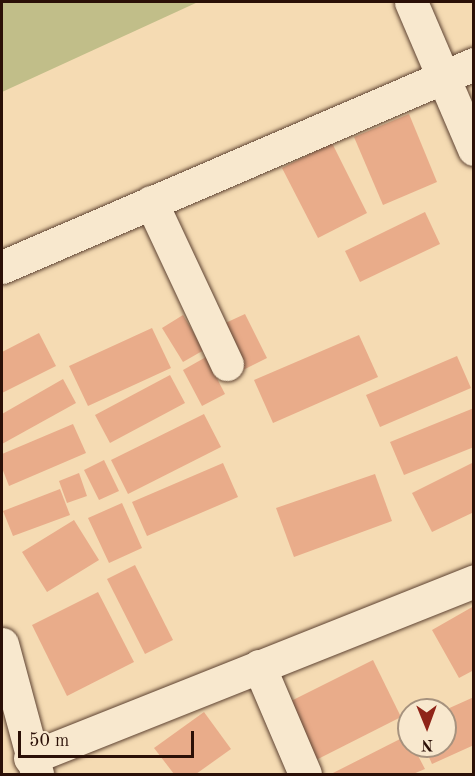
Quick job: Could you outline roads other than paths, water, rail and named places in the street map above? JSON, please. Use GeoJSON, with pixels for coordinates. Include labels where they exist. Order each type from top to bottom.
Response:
{"type":"FeatureCollection","features":[{"type":"Feature","properties":{"kind":"street"},"geometry":{"type":"LineString","coordinates":[[411,2],[459,70],[474,149]]}},
{"type":"Feature","properties":{"kind":"street"},"geometry":{"type":"LineString","coordinates":[[2,267],[459,70]]}},
{"type":"Feature","properties":{"kind":"street"},"geometry":{"type":"LineString","coordinates":[[151,202],[227,364]]}},
{"type":"Feature","properties":{"kind":"street"},"geometry":{"type":"LineString","coordinates":[[2,644],[34,766],[260,666],[474,581]]}},
{"type":"Feature","properties":{"kind":"street"},"geometry":{"type":"LineString","coordinates":[[260,666],[305,774]]}}]}
